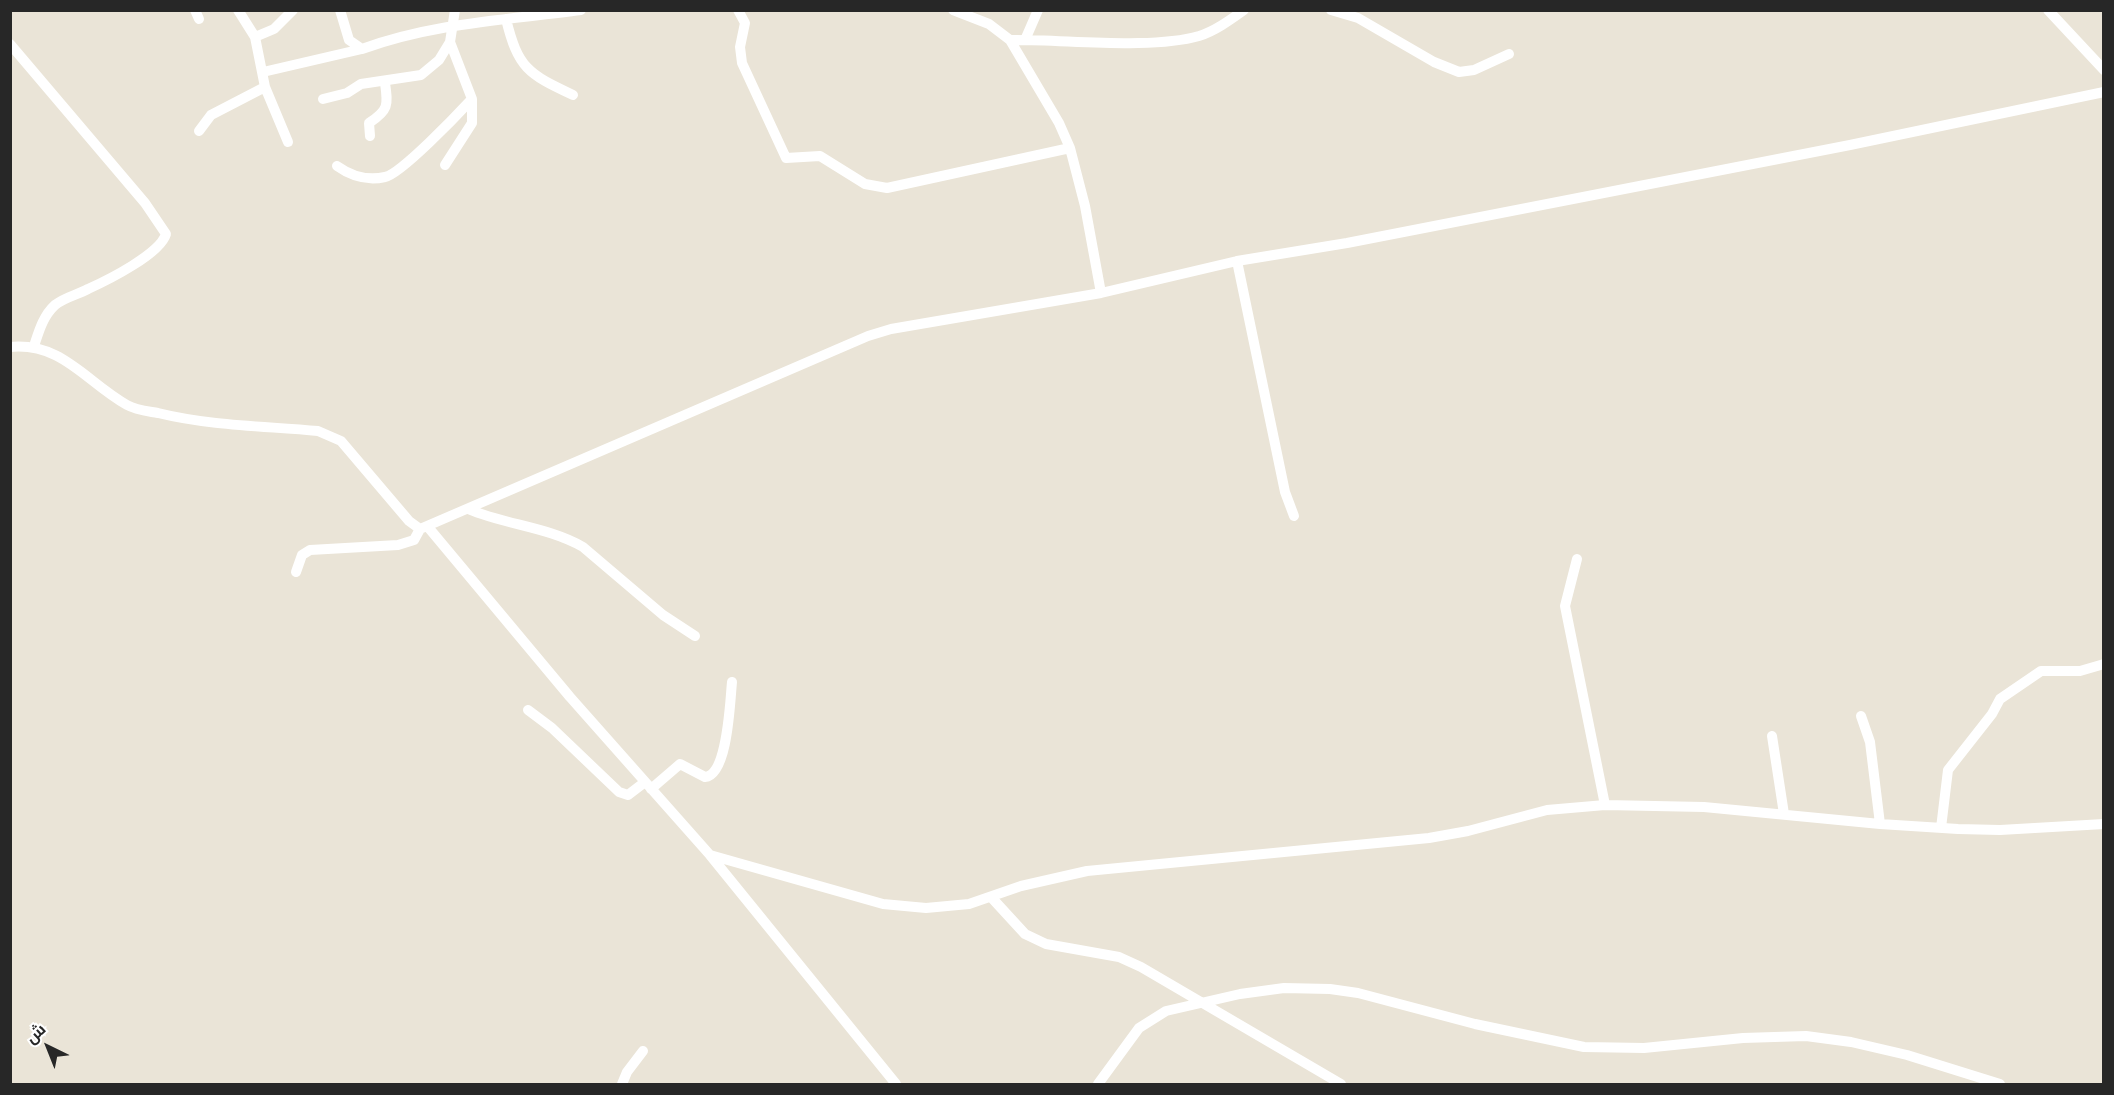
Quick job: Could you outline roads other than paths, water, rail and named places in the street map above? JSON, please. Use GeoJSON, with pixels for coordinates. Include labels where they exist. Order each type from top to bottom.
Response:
{"type":"FeatureCollection","features":[{"type":"Feature","properties":{"kind":"street"},"geometry":{"type":"LineString","coordinates":[[238,10],[255,37],[265,87],[288,142]]}},
{"type":"Feature","properties":{"kind":"street"},"geometry":{"type":"LineString","coordinates":[[255,37],[274,29],[293,10]]}},
{"type":"Feature","properties":{"kind":"street"},"geometry":{"type":"LineString","coordinates":[[340,10],[349,40],[362,49]]}},
{"type":"Feature","properties":{"kind":"street"},"geometry":{"type":"LineString","coordinates":[[323,99],[347,93],[361,84],[384,83],[426,71],[439,60],[450,42],[455,10]]}},
{"type":"Feature","properties":{"kind":"street"},"geometry":{"type":"LineString","coordinates":[[263,72],[362,49],[417,32],[453,25],[581,10]]}},
{"type":"Feature","properties":{"kind":"street"},"geometry":{"type":"LineString","coordinates":[[738,10],[745,23],[740,47],[742,63],[786,158],[820,156],[865,184],[887,188],[1070,148]]}},
{"type":"Feature","properties":{"kind":"street"},"geometry":{"type":"LineString","coordinates":[[953,10],[989,24],[1010,40],[1044,96],[1070,148],[1085,206],[1101,293]]}},
{"type":"Feature","properties":{"kind":"street"},"geometry":{"type":"LineString","coordinates":[[1025,40],[1038,10]]}},
{"type":"Feature","properties":{"kind":"street"},"geometry":{"type":"LineString","coordinates":[[1010,40],[1148,42],[1181,39],[1201,35],[1244,10]]}},
{"type":"Feature","properties":{"kind":"street"},"geometry":{"type":"LineString","coordinates":[[1331,10],[1358,18],[1434,62],[1459,72],[1474,70],[1509,54]]}},
{"type":"Feature","properties":{"kind":"street"},"geometry":{"type":"LineString","coordinates":[[2048,10],[2103,70]]}},
{"type":"Feature","properties":{"kind":"street"},"geometry":{"type":"LineString","coordinates":[[506,19],[513,48],[528,70],[573,95]]}},
{"type":"Feature","properties":{"kind":"street"},"geometry":{"type":"LineString","coordinates":[[444,165],[472,123],[472,99],[450,42]]}},
{"type":"Feature","properties":{"kind":"street"},"geometry":{"type":"LineString","coordinates":[[10,44],[145,203],[166,234],[159,247],[147,255],[116,274],[63,299],[53,307],[41,325],[34,346]]}},
{"type":"Feature","properties":{"kind":"street"},"geometry":{"type":"LineString","coordinates":[[370,136],[369,123],[383,112],[388,104],[384,83]]}},
{"type":"Feature","properties":{"kind":"street"},"geometry":{"type":"LineString","coordinates":[[199,131],[211,115],[265,87]]}},
{"type":"Feature","properties":{"kind":"street"},"geometry":{"type":"LineString","coordinates":[[296,572],[302,555],[310,550],[398,544],[414,540],[424,528],[868,336],[891,329],[1101,293],[1237,261],[1347,243],[1850,145],[2103,92]]}},
{"type":"Feature","properties":{"kind":"street"},"geometry":{"type":"LineString","coordinates":[[337,166],[354,177],[385,178],[391,175],[472,99]]}},
{"type":"Feature","properties":{"kind":"street"},"geometry":{"type":"LineString","coordinates":[[1237,261],[1285,492],[1294,516]]}},
{"type":"Feature","properties":{"kind":"street"},"geometry":{"type":"LineString","coordinates":[[10,347],[34,346],[83,371],[136,409],[189,421],[318,431],[330,435],[351,452],[409,521],[424,528],[710,855],[896,1084]]}},
{"type":"Feature","properties":{"kind":"street"},"geometry":{"type":"LineString","coordinates":[[468,509],[491,519],[569,539],[614,571],[663,615],[695,636]]}},
{"type":"Feature","properties":{"kind":"street"},"geometry":{"type":"LineString","coordinates":[[1577,558],[1565,606],[1605,805]]}},
{"type":"Feature","properties":{"kind":"street"},"geometry":{"type":"LineString","coordinates":[[1941,828],[1948,770],[1992,714],[2000,699],[2041,671],[2073,672],[2103,664]]}},
{"type":"Feature","properties":{"kind":"street"},"geometry":{"type":"LineString","coordinates":[[528,710],[552,728],[619,792],[628,795],[680,764],[705,777],[714,773],[722,759],[732,682]]}},
{"type":"Feature","properties":{"kind":"street"},"geometry":{"type":"LineString","coordinates":[[1861,716],[1870,742],[1880,824]]}},
{"type":"Feature","properties":{"kind":"street"},"geometry":{"type":"LineString","coordinates":[[1772,736],[1784,814]]}},
{"type":"Feature","properties":{"kind":"street"},"geometry":{"type":"LineString","coordinates":[[710,855],[884,904],[949,908],[1055,877],[1429,838],[1468,831],[1524,814],[1571,806],[1704,807],[1880,824],[2000,830],[2103,824]]}},
{"type":"Feature","properties":{"kind":"street"},"geometry":{"type":"LineString","coordinates":[[991,897],[1025,934],[1046,944],[1119,957],[1204,1002],[1341,1084]]}},
{"type":"Feature","properties":{"kind":"street"},"geometry":{"type":"LineString","coordinates":[[1098,1084],[1139,1028],[1166,1011],[1284,988],[1330,989],[1358,993],[1475,1024],[1584,1047],[1619,1049],[1722,1039],[1806,1036],[1871,1045],[2000,1084]]}},
{"type":"Feature","properties":{"kind":"street"},"geometry":{"type":"LineString","coordinates":[[622,1084],[627,1072],[643,1051]]}}]}
